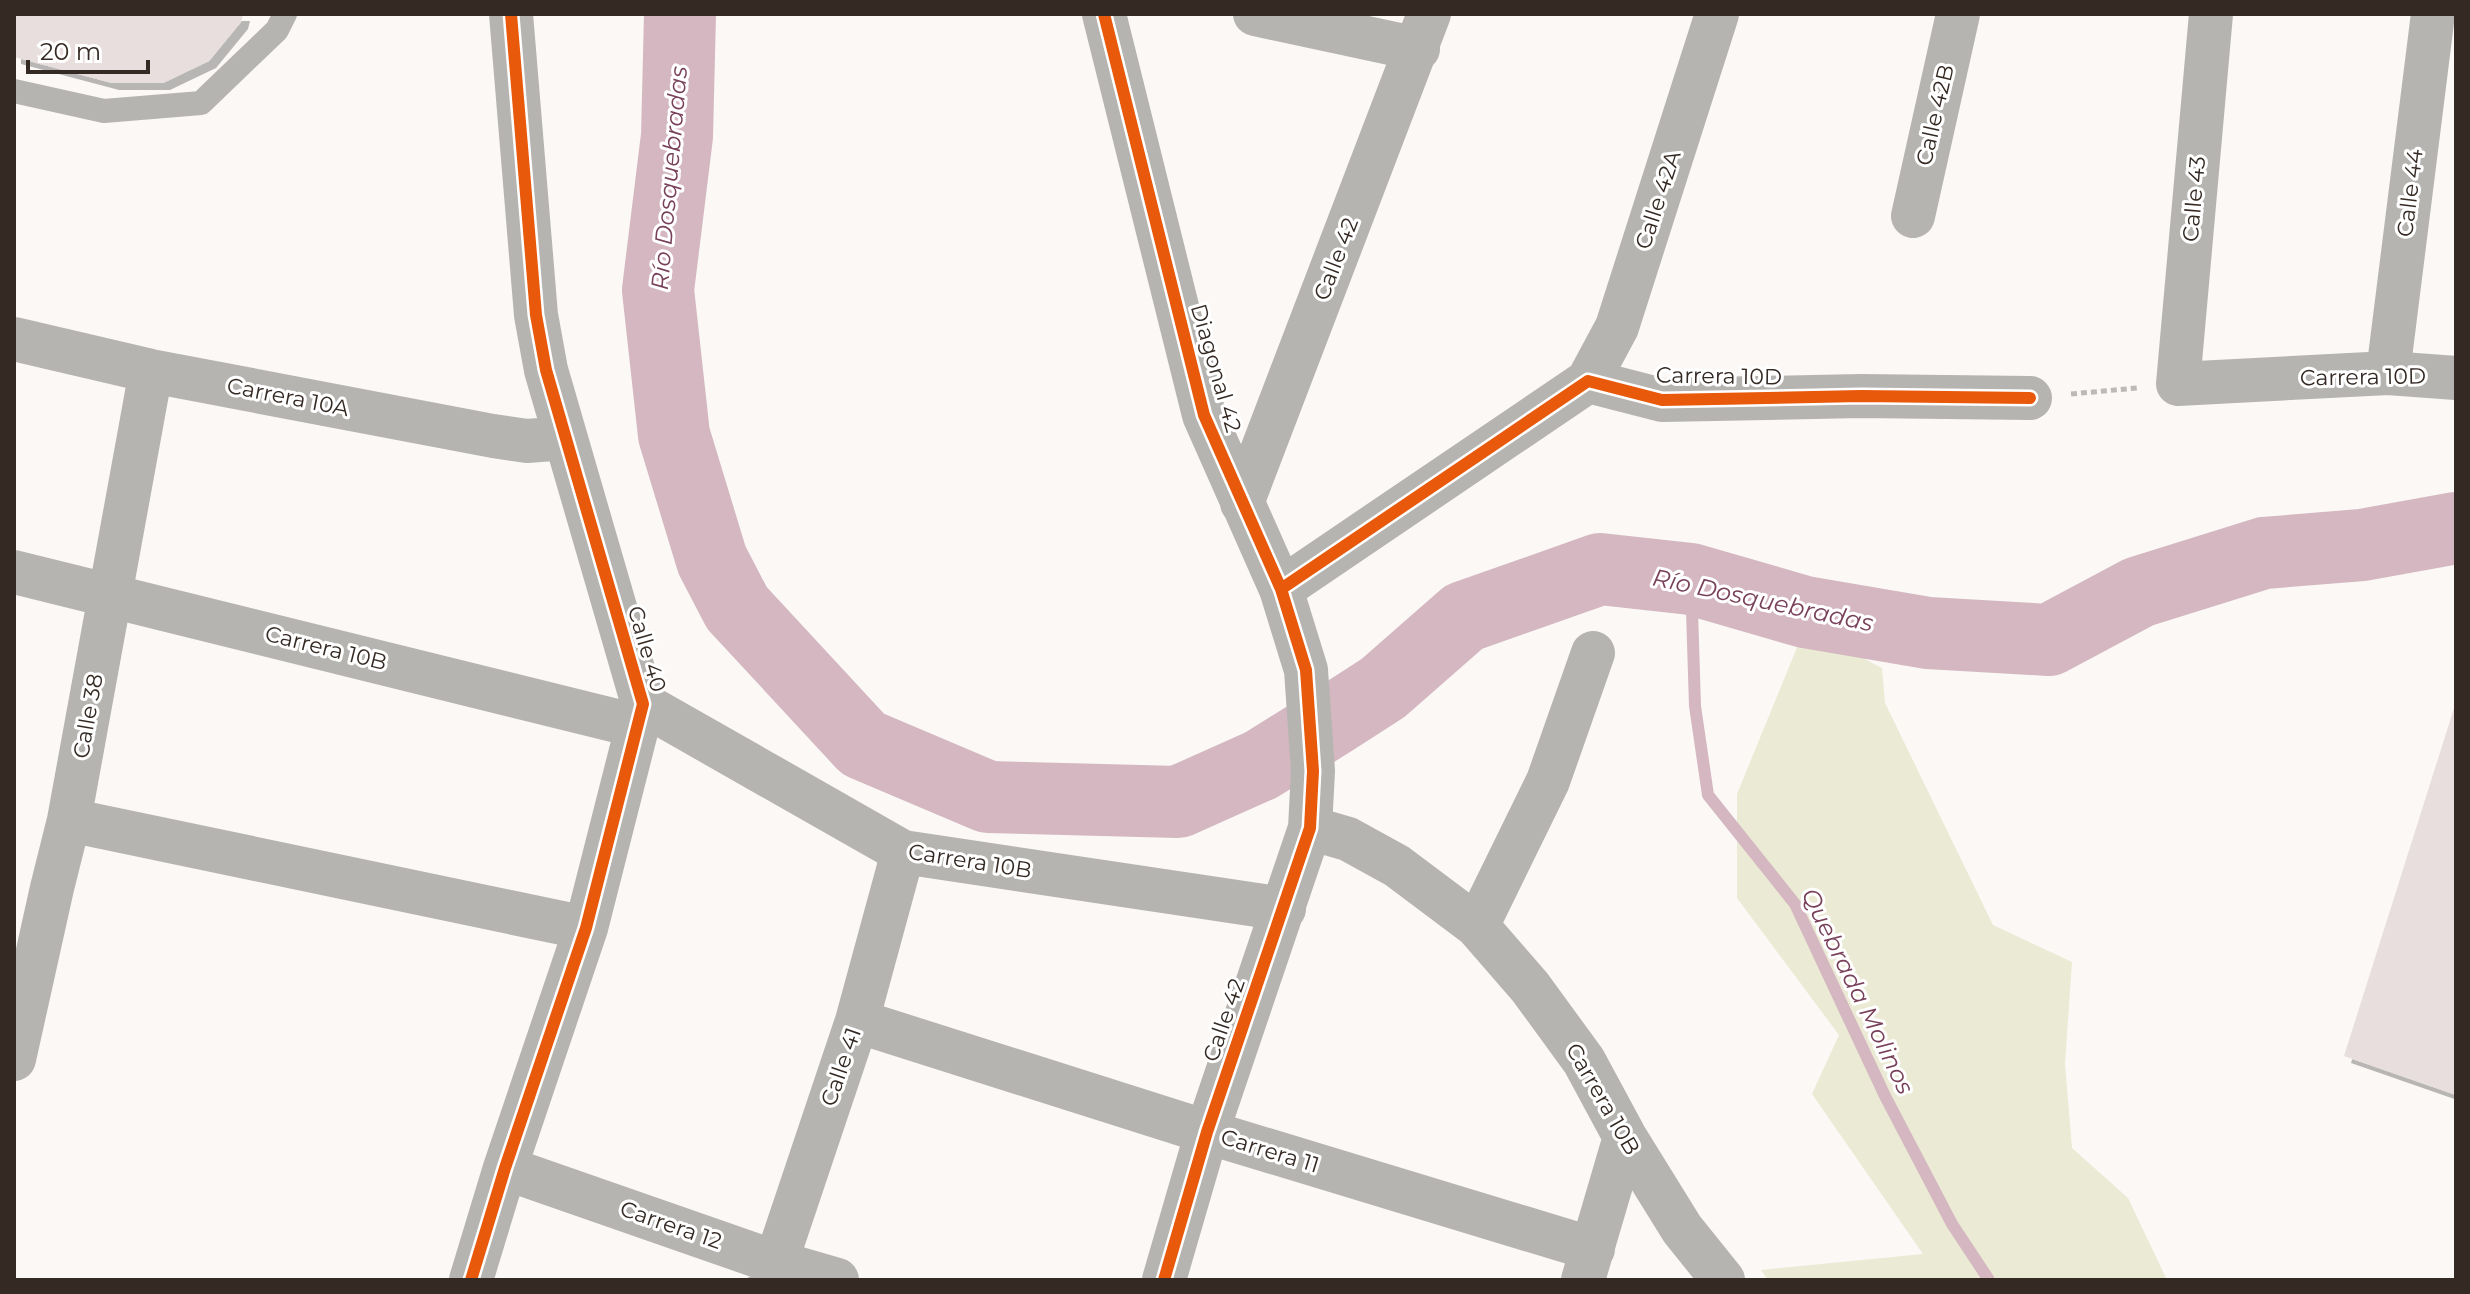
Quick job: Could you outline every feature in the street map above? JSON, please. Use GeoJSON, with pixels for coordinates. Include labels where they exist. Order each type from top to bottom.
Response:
{"type":"FeatureCollection","features":[{"type":"Feature","properties":{"kind":"street","name":"Calle 40"},"geometry":{"type":"LineString","coordinates":[[471,1280],[505,1168],[586,928],[640,715],[546,370],[536,315],[511,14]]}},
{"type":"Feature","properties":{"kind":"street","name":"Diagonal 42"},"geometry":{"type":"LineString","coordinates":[[1104,14],[1204,415],[1281,589],[1306,670],[1313,771]]}},
{"type":"Feature","properties":{"kind":"street"},"geometry":{"type":"LineString","coordinates":[[1255,14],[1424,32]]}},
{"type":"Feature","properties":{"kind":"street","name":"Calle 42A"},"geometry":{"type":"LineString","coordinates":[[1588,381],[1617,327],[1717,14]]}},
{"type":"Feature","properties":{"kind":"street","name":"Calle 42B"},"geometry":{"type":"LineString","coordinates":[[1913,216],[1958,14]]}},
{"type":"Feature","properties":{"kind":"street","name":"Calle 43"},"geometry":{"type":"LineString","coordinates":[[2178,384],[2211,14]]}},
{"type":"Feature","properties":{"kind":"street","name":"Calle 44"},"geometry":{"type":"LineString","coordinates":[[2388,373],[2433,14]]}},
{"type":"Feature","properties":{"kind":"street"},"geometry":{"type":"LineString","coordinates":[[2444,14],[2456,26]]}},
{"type":"Feature","properties":{"kind":"street","name":"Calle 42"},"geometry":{"type":"LineString","coordinates":[[1242,503],[1424,32]]}},
{"type":"Feature","properties":{"kind":"street","name":"Carrera 10A"},"geometry":{"type":"LineString","coordinates":[[14,339],[151,371],[493,436],[527,441],[565,438]]}},
{"type":"Feature","properties":{"kind":"street","name":"Calle 38"},"geometry":{"type":"LineString","coordinates":[[14,1059],[33,884],[69,820],[151,371]]}},
{"type":"Feature","properties":{"kind":"street","name":"Carrera 10D"},"geometry":{"type":"LineString","coordinates":[[2178,384],[2388,373],[2456,378]]}},
{"type":"Feature","properties":{"kind":"street"},"geometry":{"type":"LineString","coordinates":[[1281,589],[1588,381]]}},
{"type":"Feature","properties":{"kind":"street","name":"Carrera 10D"},"geometry":{"type":"LineString","coordinates":[[1588,381],[1662,400],[1861,396],[2030,398]]}},
{"type":"Feature","properties":{"kind":"street","name":"Carrera 10B"},"geometry":{"type":"LineString","coordinates":[[14,572],[640,715],[903,852],[1284,909]]}},
{"type":"Feature","properties":{"kind":"street"},"geometry":{"type":"LineString","coordinates":[[1477,926],[1548,781],[1593,653]]}},
{"type":"Feature","properties":{"kind":"street","name":"Calle 42"},"geometry":{"type":"LineString","coordinates":[[1164,1280],[1207,1132],[1310,828],[1313,771]]}},
{"type":"Feature","properties":{"kind":"street"},"geometry":{"type":"LineString","coordinates":[[69,820],[586,928]]}},
{"type":"Feature","properties":{"kind":"street","name":"Carrera 10B"},"geometry":{"type":"LineString","coordinates":[[1310,828],[1348,839],[1397,866],[1477,926],[1530,987],[1584,1061],[1625,1137],[1682,1229],[1723,1280]]}},
{"type":"Feature","properties":{"kind":"street","name":"Calle 41"},"geometry":{"type":"LineString","coordinates":[[773,1271],[857,1021],[903,852]]}},
{"type":"Feature","properties":{"kind":"street","name":"Carrera 11"},"geometry":{"type":"LineString","coordinates":[[857,1021],[1207,1132],[1588,1265]]}},
{"type":"Feature","properties":{"kind":"street"},"geometry":{"type":"LineString","coordinates":[[1588,1265],[1625,1137]]}},
{"type":"Feature","properties":{"kind":"street","name":"Carrera 12"},"geometry":{"type":"LineString","coordinates":[[505,1168],[773,1271],[837,1280]]}},
{"type":"Feature","properties":{"kind":"lane"},"geometry":{"type":"LineString","coordinates":[[14,91],[104,111],[201,103],[277,30],[285,14]]}},
{"type":"Feature","properties":{"kind":"path"},"geometry":{"type":"LineString","coordinates":[[2030,398],[2178,384]]}},
{"type":"Feature","properties":{"kind":"green space"},"geometry":{"type":"Polygon","coordinates":[[[1805,628],[1882,668],[1885,703],[1993,925],[2072,962],[2065,1064],[2072,1148],[2128,1198],[2167,1280],[1768,1280],[1761,1270],[1923,1254],[1812,1094],[1839,1035],[1737,898],[1737,794],[1805,628]]]}},
{"type":"Feature","properties":{"kind":"building"},"geometry":{"type":"Polygon","coordinates":[[[14,14],[243,14],[241,22],[209,61],[163,83],[112,83],[14,57],[14,14]]]}},
{"type":"Feature","properties":{"kind":"building"},"geometry":{"type":"Polygon","coordinates":[[[2456,705],[2456,1095],[2344,1056],[2456,705]]]}},
{"type":"Feature","properties":{"kind":"waterway","name":"Río Dosquebradas"},"geometry":{"type":"LineString","coordinates":[[680,14],[677,136],[658,290],[674,435],[712,560],[737,608],[863,744],[988,797],[1178,802],[1261,765],[1383,688],[1464,617],[1600,569],[1691,579],[1805,612],[1928,633],[2049,640],[2139,592],[2264,553],[2362,545],[2456,528]]}},
{"type":"Feature","properties":{"kind":"waterway","name":"Quebrada Molinos"},"geometry":{"type":"LineString","coordinates":[[1691,579],[1695,706],[1708,795],[1795,904],[1885,1096],[1952,1224],[1989,1280]]}},
{"type":"Feature","properties":{"kind":"cycle path"},"geometry":{"type":"LineString","coordinates":[[471,1280],[505,1168],[586,928],[643,704],[546,370],[536,315],[511,14]]}},
{"type":"Feature","properties":{"kind":"cycle path"},"geometry":{"type":"LineString","coordinates":[[1104,14],[1204,415],[1281,589],[1306,670],[1313,771],[1310,828],[1207,1132],[1164,1280]]}},
{"type":"Feature","properties":{"kind":"cycle path"},"geometry":{"type":"LineString","coordinates":[[1281,589],[1588,381],[1662,400],[1861,396],[2030,398]]}}]}
